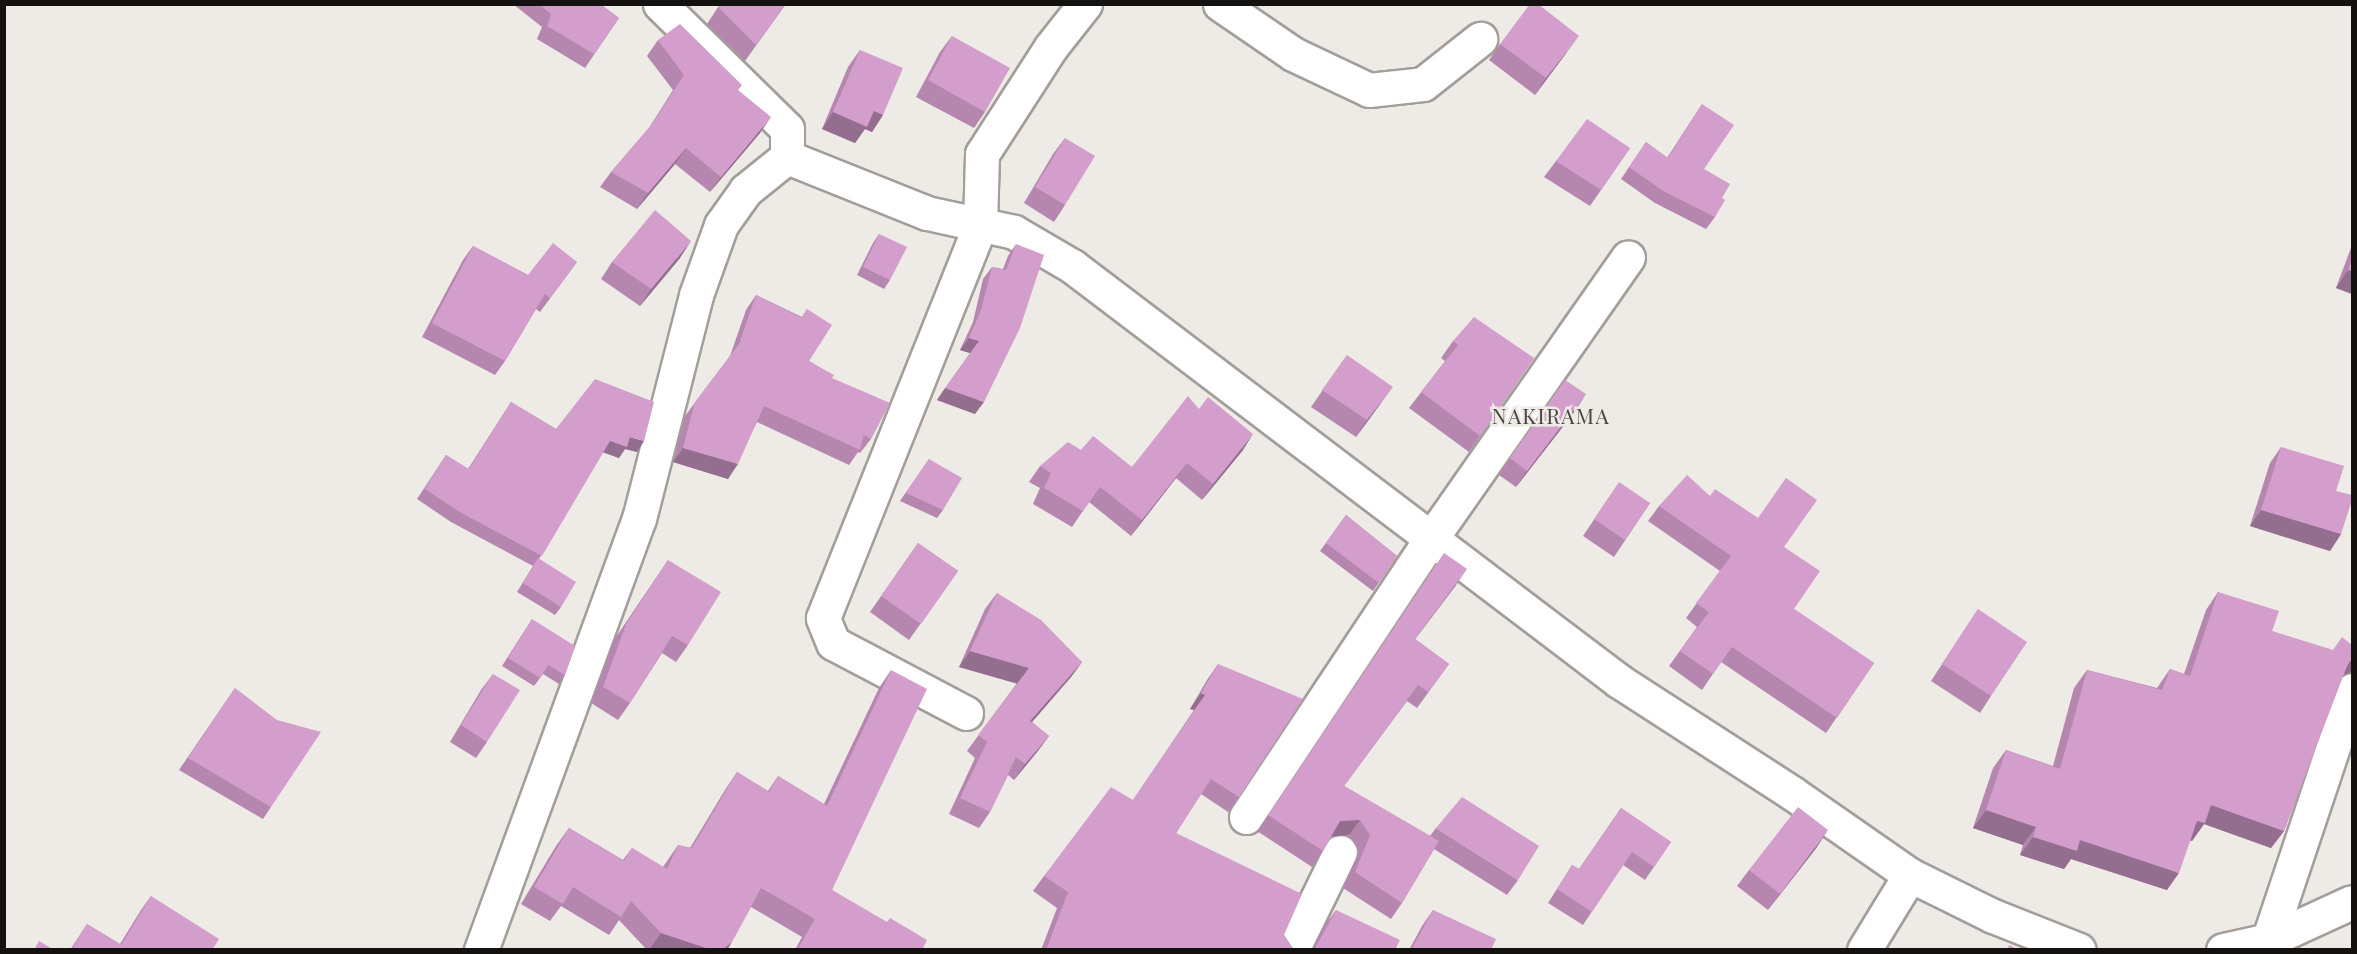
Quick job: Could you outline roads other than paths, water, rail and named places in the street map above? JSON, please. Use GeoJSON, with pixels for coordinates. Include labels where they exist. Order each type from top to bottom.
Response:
{"type":"FeatureCollection","features":[{"type":"Feature","properties":{"kind":"street"},"geometry":{"type":"LineString","coordinates":[[660,4],[787,129],[787,158]]}},
{"type":"Feature","properties":{"kind":"street"},"geometry":{"type":"LineString","coordinates":[[966,713],[833,643],[823,618],[980,226],[982,154],[1051,47],[1085,4]]}},
{"type":"Feature","properties":{"kind":"street"},"geometry":{"type":"LineString","coordinates":[[1220,4],[1293,54],[1369,90],[1423,84],[1480,39]]}},
{"type":"Feature","properties":{"kind":"street"},"geometry":{"type":"LineString","coordinates":[[787,158],[927,213],[1014,232],[1072,266],[1430,540],[1619,681],[1910,875],[1993,916],[2079,950]]}},
{"type":"Feature","properties":{"kind":"street"},"geometry":{"type":"LineString","coordinates":[[481,950],[639,519],[696,295],[721,225],[746,190],[787,158]]}},
{"type":"Feature","properties":{"kind":"street"},"geometry":{"type":"LineString","coordinates":[[1246,817],[1430,540],[1628,256]]}},
{"type":"Feature","properties":{"kind":"street"},"geometry":{"type":"LineString","coordinates":[[2267,945],[2352,690]]}},
{"type":"Feature","properties":{"kind":"street"},"geometry":{"type":"LineString","coordinates":[[1292,950],[1340,852]]}},
{"type":"Feature","properties":{"kind":"street"},"geometry":{"type":"LineString","coordinates":[[1864,950],[1910,875]]}},
{"type":"Feature","properties":{"kind":"street"},"geometry":{"type":"LineString","coordinates":[[2223,950],[2267,945],[2352,902]]}},
{"type":"Feature","properties":{"kind":"district","name":"NAKIRAMA"},"geometry":{"type":"Point","coordinates":[1551,415]}}]}
